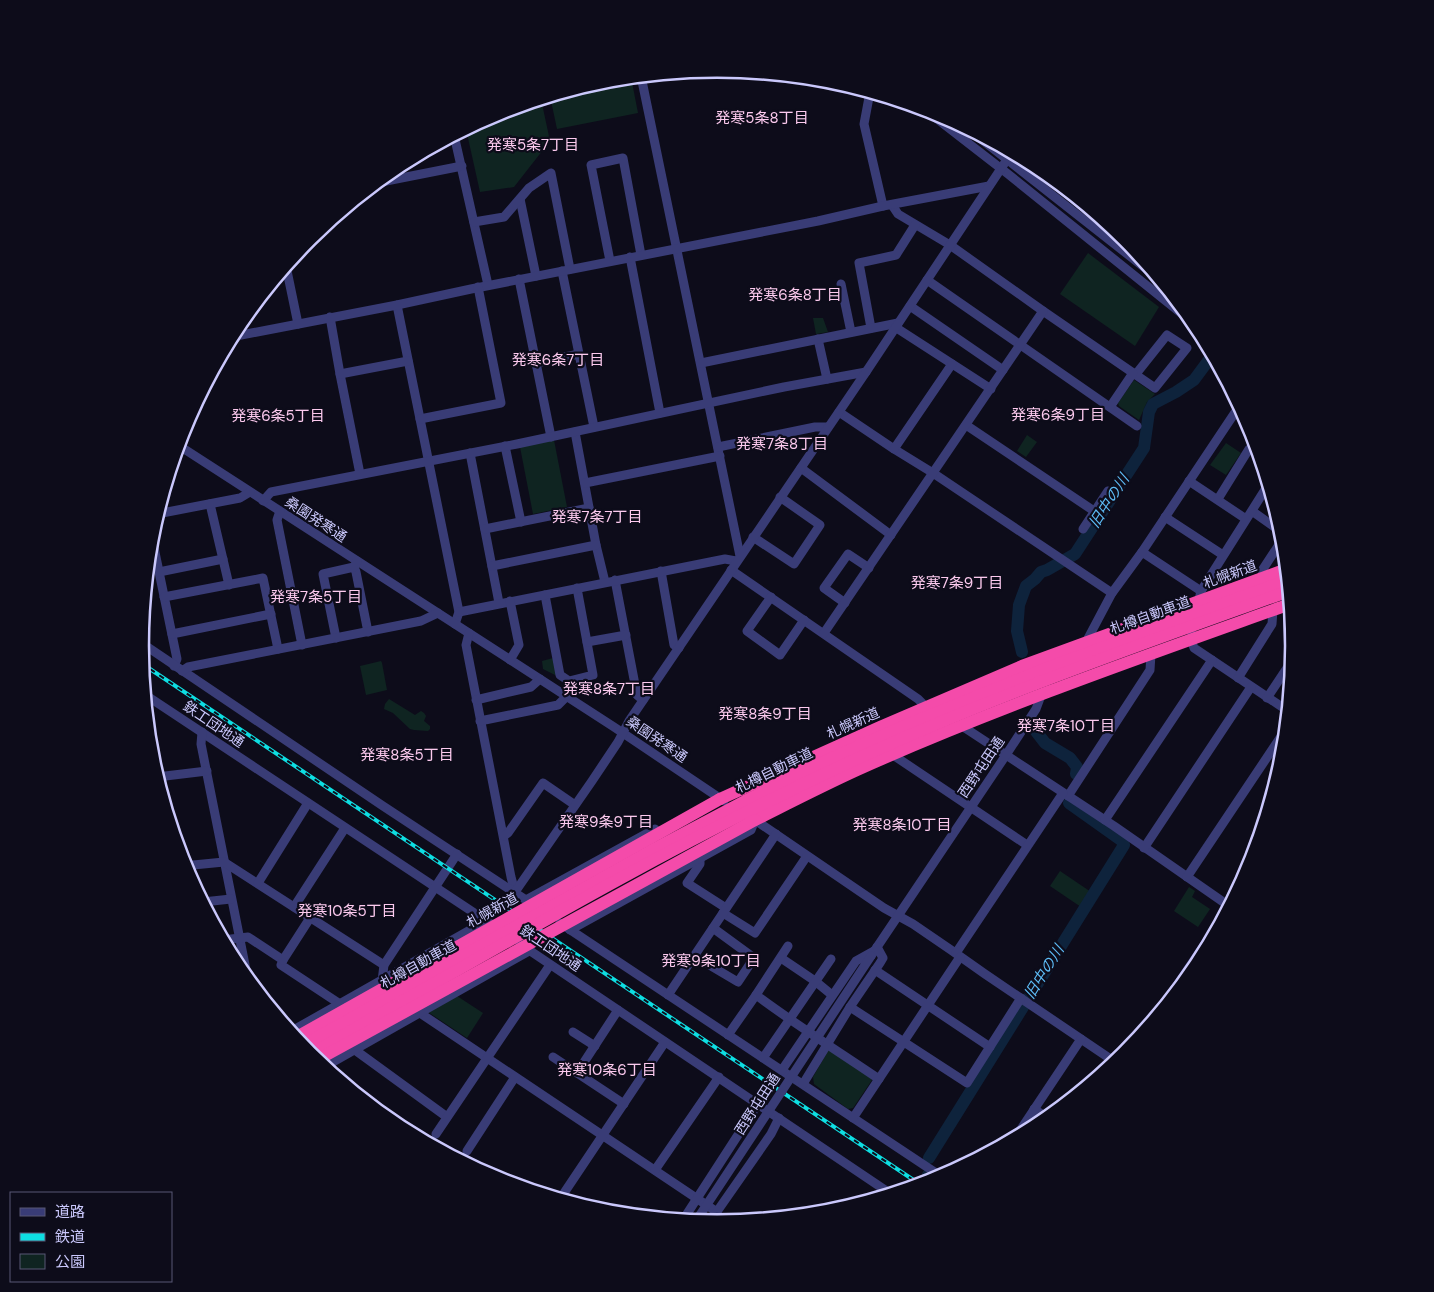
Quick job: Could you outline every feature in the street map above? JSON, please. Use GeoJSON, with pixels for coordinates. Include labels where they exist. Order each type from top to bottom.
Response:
{"type":"FeatureCollection","features":[{"type":"Feature","properties":{"kind":"highway","name":"札幌新道"},"geometry":{"type":"LineString","coordinates":[[299,1031],[720,799],[1022,666],[1200,596],[1281,571]]}},
{"type":"Feature","properties":{"kind":"highway","name":"札樽自動車道"},"geometry":{"type":"LineString","coordinates":[[309,1042],[656,848],[830,759],[909,724],[1042,670],[1282,582]]}},
{"type":"Feature","properties":{"kind":"highway","name":"札樽自動車道"},"geometry":{"type":"LineString","coordinates":[[317,1050],[660,857],[749,810],[836,768],[912,734],[1036,683],[1283,593]]}},
{"type":"Feature","properties":{"kind":"highway"},"geometry":{"type":"LineString","coordinates":[[324,1056],[755,820],[855,771],[1042,694],[1284,606]]}},
{"type":"Feature","properties":{"kind":"street"},"geometry":{"type":"LineString","coordinates":[[642,82],[719,452],[738,559]]}},
{"type":"Feature","properties":{"kind":"street"},"geometry":{"type":"LineString","coordinates":[[869,98],[864,124],[887,206],[950,245],[1043,311],[1134,373],[1156,388],[1187,348],[1167,335],[1134,373],[1110,408]]}},
{"type":"Feature","properties":{"kind":"street"},"geometry":{"type":"LineString","coordinates":[[947,126],[1173,306]]}},
{"type":"Feature","properties":{"kind":"street"},"geometry":{"type":"LineString","coordinates":[[456,142],[488,286]]}},
{"type":"Feature","properties":{"kind":"street"},"geometry":{"type":"LineString","coordinates":[[610,261],[591,165],[623,158],[642,255]]}},
{"type":"Feature","properties":{"kind":"street"},"geometry":{"type":"LineString","coordinates":[[515,892],[575,805],[730,570],[866,372],[1008,158]]}},
{"type":"Feature","properties":{"kind":"street"},"geometry":{"type":"LineString","coordinates":[[398,175],[462,166]]}},
{"type":"Feature","properties":{"kind":"street"},"geometry":{"type":"LineString","coordinates":[[1021,166],[1127,253]]}},
{"type":"Feature","properties":{"kind":"street"},"geometry":{"type":"LineString","coordinates":[[474,222],[504,217],[529,188],[551,172],[579,354],[594,428]]}},
{"type":"Feature","properties":{"kind":"street"},"geometry":{"type":"LineString","coordinates":[[241,335],[989,186]]}},
{"type":"Feature","properties":{"kind":"street"},"geometry":{"type":"LineString","coordinates":[[520,199],[536,276]]}},
{"type":"Feature","properties":{"kind":"street"},"geometry":{"type":"LineString","coordinates":[[871,328],[859,263],[896,255],[915,225]]}},
{"type":"Feature","properties":{"kind":"street"},"geometry":{"type":"LineString","coordinates":[[630,257],[660,413]]}},
{"type":"Feature","properties":{"kind":"street"},"geometry":{"type":"LineString","coordinates":[[288,274],[298,324]]}},
{"type":"Feature","properties":{"kind":"street"},"geometry":{"type":"LineString","coordinates":[[520,279],[551,437]]}},
{"type":"Feature","properties":{"kind":"street"},"geometry":{"type":"LineString","coordinates":[[927,280],[1136,426]]}},
{"type":"Feature","properties":{"kind":"street"},"geometry":{"type":"LineString","coordinates":[[841,284],[851,332]]}},
{"type":"Feature","properties":{"kind":"street"},"geometry":{"type":"LineString","coordinates":[[420,419],[501,403],[478,287]]}},
{"type":"Feature","properties":{"kind":"street"},"geometry":{"type":"LineString","coordinates":[[397,305],[459,612],[455,624]]}},
{"type":"Feature","properties":{"kind":"street"},"geometry":{"type":"LineString","coordinates":[[910,306],[1004,370]]}},
{"type":"Feature","properties":{"kind":"street"},"geometry":{"type":"LineString","coordinates":[[824,633],[1043,311]]}},
{"type":"Feature","properties":{"kind":"street"},"geometry":{"type":"LineString","coordinates":[[330,317],[360,474]]}},
{"type":"Feature","properties":{"kind":"street"},"geometry":{"type":"LineString","coordinates":[[701,363],[871,328],[897,325],[991,389]]}},
{"type":"Feature","properties":{"kind":"street"},"geometry":{"type":"LineString","coordinates":[[818,339],[827,379]]}},
{"type":"Feature","properties":{"kind":"street"},"geometry":{"type":"LineString","coordinates":[[536,363],[579,354]]}},
{"type":"Feature","properties":{"kind":"street"},"geometry":{"type":"LineString","coordinates":[[340,374],[408,360]]}},
{"type":"Feature","properties":{"kind":"street"},"geometry":{"type":"LineString","coordinates":[[894,448],[952,364]]}},
{"type":"Feature","properties":{"kind":"street"},"geometry":{"type":"LineString","coordinates":[[263,501],[271,492],[866,372]]}},
{"type":"Feature","properties":{"kind":"street"},"geometry":{"type":"LineString","coordinates":[[839,412],[933,472],[1112,593]]}},
{"type":"Feature","properties":{"kind":"street","name":"西野屯田通"},"geometry":{"type":"LineString","coordinates":[[701,1214],[906,902],[956,832],[1036,709],[1042,694],[1086,642],[1112,593],[1142,552],[1235,413]]}},
{"type":"Feature","properties":{"kind":"street"},"geometry":{"type":"LineString","coordinates":[[966,425],[1094,511]]}},
{"type":"Feature","properties":{"kind":"street"},"geometry":{"type":"LineString","coordinates":[[584,483],[719,452],[815,427],[828,428]]}},
{"type":"Feature","properties":{"kind":"street"},"geometry":{"type":"LineString","coordinates":[[574,432],[605,582]]}},
{"type":"Feature","properties":{"kind":"street"},"geometry":{"type":"LineString","coordinates":[[505,446],[521,522]]}},
{"type":"Feature","properties":{"kind":"street","name":"桑園発寒通"},"geometry":{"type":"LineString","coordinates":[[184,450],[280,511],[355,564],[438,613],[567,696],[720,799],[913,924],[1109,1058]]}},
{"type":"Feature","properties":{"kind":"street"},"geometry":{"type":"LineString","coordinates":[[1218,500],[1250,450]]}},
{"type":"Feature","properties":{"kind":"street"},"geometry":{"type":"LineString","coordinates":[[470,453],[499,603]]}},
{"type":"Feature","properties":{"kind":"street"},"geometry":{"type":"LineString","coordinates":[[801,468],[891,535]]}},
{"type":"Feature","properties":{"kind":"street"},"geometry":{"type":"LineString","coordinates":[[1189,481],[1218,500],[1273,528]]}},
{"type":"Feature","properties":{"kind":"street"},"geometry":{"type":"LineString","coordinates":[[1083,528],[1108,491]]}},
{"type":"Feature","properties":{"kind":"street"},"geometry":{"type":"LineString","coordinates":[[165,513],[240,498],[250,492]]}},
{"type":"Feature","properties":{"kind":"street"},"geometry":{"type":"LineString","coordinates":[[1264,492],[1223,555],[1200,596],[1191,640],[1194,648],[1282,707]]}},
{"type":"Feature","properties":{"kind":"street"},"geometry":{"type":"LineString","coordinates":[[753,537],[794,564],[820,526],[780,497]]}},
{"type":"Feature","properties":{"kind":"street"},"geometry":{"type":"LineString","coordinates":[[210,504],[230,585]]}},
{"type":"Feature","properties":{"kind":"street"},"geometry":{"type":"LineString","coordinates":[[484,529],[589,508]]}},
{"type":"Feature","properties":{"kind":"street"},"geometry":{"type":"LineString","coordinates":[[280,511],[277,520],[302,645]]}},
{"type":"Feature","properties":{"kind":"street"},"geometry":{"type":"LineString","coordinates":[[1165,518],[1223,555]]}},
{"type":"Feature","properties":{"kind":"street"},"geometry":{"type":"LineString","coordinates":[[492,566],[596,545]]}},
{"type":"Feature","properties":{"kind":"street"},"geometry":{"type":"LineString","coordinates":[[1262,578],[1263,569],[1277,548]]}},
{"type":"Feature","properties":{"kind":"street"},"geometry":{"type":"LineString","coordinates":[[1142,552],[1200,596]]}},
{"type":"Feature","properties":{"kind":"street"},"geometry":{"type":"LineString","coordinates":[[845,603],[824,588],[848,554],[869,568]]}},
{"type":"Feature","properties":{"kind":"street"},"geometry":{"type":"LineString","coordinates":[[156,556],[178,659],[178,669]]}},
{"type":"Feature","properties":{"kind":"street"},"geometry":{"type":"LineString","coordinates":[[159,572],[223,559]]}},
{"type":"Feature","properties":{"kind":"street"},"geometry":{"type":"LineString","coordinates":[[459,612],[661,571],[725,559],[738,559]]}},
{"type":"Feature","properties":{"kind":"street"},"geometry":{"type":"LineString","coordinates":[[336,638],[323,574],[355,564],[368,632]]}},
{"type":"Feature","properties":{"kind":"street"},"geometry":{"type":"LineString","coordinates":[[730,570],[824,633],[918,699],[926,707]]}},
{"type":"Feature","properties":{"kind":"street"},"geometry":{"type":"LineString","coordinates":[[661,571],[674,645],[679,648]]}},
{"type":"Feature","properties":{"kind":"street"},"geometry":{"type":"LineString","coordinates":[[164,597],[263,578],[278,649]]}},
{"type":"Feature","properties":{"kind":"street"},"geometry":{"type":"LineString","coordinates":[[615,580],[638,694],[643,700]]}},
{"type":"Feature","properties":{"kind":"street"},"geometry":{"type":"LineString","coordinates":[[545,595],[560,675],[569,681],[594,675],[578,588]]}},
{"type":"Feature","properties":{"kind":"street"},"geometry":{"type":"LineString","coordinates":[[771,598],[747,631],[780,655],[804,620]]}},
{"type":"Feature","properties":{"kind":"street"},"geometry":{"type":"LineString","coordinates":[[510,601],[519,645],[510,660]]}},
{"type":"Feature","properties":{"kind":"street"},"geometry":{"type":"LineString","coordinates":[[1238,678],[1272,624],[1274,610]]}},
{"type":"Feature","properties":{"kind":"street"},"geometry":{"type":"LineString","coordinates":[[178,669],[421,621],[438,613]]}},
{"type":"Feature","properties":{"kind":"street"},"geometry":{"type":"LineString","coordinates":[[172,634],[271,614]]}},
{"type":"Feature","properties":{"kind":"street"},"geometry":{"type":"LineString","coordinates":[[468,633],[466,645],[515,892]]}},
{"type":"Feature","properties":{"kind":"street"},"geometry":{"type":"LineString","coordinates":[[587,642],[626,635]]}},
{"type":"Feature","properties":{"kind":"street"},"geometry":{"type":"LineString","coordinates":[[149,648],[934,1171]]}},
{"type":"Feature","properties":{"kind":"street"},"geometry":{"type":"LineString","coordinates":[[853,1118],[928,1005],[1027,845],[1066,794],[1150,670],[1151,654]]}},
{"type":"Feature","properties":{"kind":"street"},"geometry":{"type":"LineString","coordinates":[[1105,820],[1212,660]]}},
{"type":"Feature","properties":{"kind":"street"},"geometry":{"type":"LineString","coordinates":[[1267,698],[1285,672]]}},
{"type":"Feature","properties":{"kind":"street"},"geometry":{"type":"LineString","coordinates":[[476,700],[531,687],[540,679]]}},
{"type":"Feature","properties":{"kind":"street"},"geometry":{"type":"LineString","coordinates":[[1144,848],[1251,687]]}},
{"type":"Feature","properties":{"kind":"street"},"geometry":{"type":"LineString","coordinates":[[480,721],[558,705],[567,696]]}},
{"type":"Feature","properties":{"kind":"street","name":"鉄工団地通"},"geometry":{"type":"LineString","coordinates":[[151,699],[486,921],[884,1189]]}},
{"type":"Feature","properties":{"kind":"street"},"geometry":{"type":"LineString","coordinates":[[962,726],[1105,820],[1224,902]]}},
{"type":"Feature","properties":{"kind":"street"},"geometry":{"type":"LineString","coordinates":[[202,732],[201,744],[244,962]]}},
{"type":"Feature","properties":{"kind":"street"},"geometry":{"type":"LineString","coordinates":[[1187,877],[1277,742]]}},
{"type":"Feature","properties":{"kind":"street"},"geometry":{"type":"LineString","coordinates":[[892,755],[1027,845]]}},
{"type":"Feature","properties":{"kind":"street"},"geometry":{"type":"LineString","coordinates":[[164,776],[206,771]]}},
{"type":"Feature","properties":{"kind":"street"},"geometry":{"type":"LineString","coordinates":[[504,836],[543,783],[575,805]]}},
{"type":"Feature","properties":{"kind":"street"},"geometry":{"type":"LineString","coordinates":[[526,900],[707,800],[720,799]]}},
{"type":"Feature","properties":{"kind":"street"},"geometry":{"type":"LineString","coordinates":[[258,884],[308,803]]}},
{"type":"Feature","properties":{"kind":"street"},"geometry":{"type":"LineString","coordinates":[[570,930],[751,830],[755,820]]}},
{"type":"Feature","properties":{"kind":"street"},"geometry":{"type":"LineString","coordinates":[[294,907],[345,828]]}},
{"type":"Feature","properties":{"kind":"street"},"geometry":{"type":"LineString","coordinates":[[668,995],[776,834]]}},
{"type":"Feature","properties":{"kind":"street"},"geometry":{"type":"LineString","coordinates":[[382,981],[384,965],[457,854]]}},
{"type":"Feature","properties":{"kind":"street"},"geometry":{"type":"LineString","coordinates":[[700,858],[700,864],[687,883],[754,933],[807,856]]}},
{"type":"Feature","properties":{"kind":"street"},"geometry":{"type":"LineString","coordinates":[[193,865],[224,862],[384,965]]}},
{"type":"Feature","properties":{"kind":"street"},"geometry":{"type":"LineString","coordinates":[[209,901],[231,899]]}},
{"type":"Feature","properties":{"kind":"street"},"geometry":{"type":"LineString","coordinates":[[310,918],[281,965],[340,1004]]}},
{"type":"Feature","properties":{"kind":"street"},"geometry":{"type":"LineString","coordinates":[[299,1030],[340,1004],[486,921]]}},
{"type":"Feature","properties":{"kind":"street"},"geometry":{"type":"LineString","coordinates":[[694,956],[738,982],[754,958],[713,928]]}},
{"type":"Feature","properties":{"kind":"street"},"geometry":{"type":"LineString","coordinates":[[230,939],[248,937],[283,960]]}},
{"type":"Feature","properties":{"kind":"street"},"geometry":{"type":"LineString","coordinates":[[728,1035],[788,946]]}},
{"type":"Feature","properties":{"kind":"street"},"geometry":{"type":"LineString","coordinates":[[331,1063],[529,951]]}},
{"type":"Feature","properties":{"kind":"street"},"geometry":{"type":"LineString","coordinates":[[782,1070],[856,961],[874,951],[883,958],[850,1007],[803,1084]]}},
{"type":"Feature","properties":{"kind":"street"},"geometry":{"type":"LineString","coordinates":[[781,958],[816,981],[832,996]]}},
{"type":"Feature","properties":{"kind":"street"},"geometry":{"type":"LineString","coordinates":[[764,1058],[831,959]]}},
{"type":"Feature","properties":{"kind":"street"},"geometry":{"type":"LineString","coordinates":[[436,1134],[550,965]]}},
{"type":"Feature","properties":{"kind":"street"},"geometry":{"type":"LineString","coordinates":[[875,970],[990,1047]]}},
{"type":"Feature","properties":{"kind":"street"},"geometry":{"type":"LineString","coordinates":[[756,995],[879,1079]]}},
{"type":"Feature","properties":{"kind":"street"},"geometry":{"type":"LineString","coordinates":[[850,1007],[967,1083],[990,1047],[1025,1001]]}},
{"type":"Feature","properties":{"kind":"street"},"geometry":{"type":"LineString","coordinates":[[577,1073],[618,1010]]}},
{"type":"Feature","properties":{"kind":"street"},"geometry":{"type":"LineString","coordinates":[[420,1013],[717,1212],[771,1134],[779,1118]]}},
{"type":"Feature","properties":{"kind":"street"},"geometry":{"type":"LineString","coordinates":[[573,1032],[595,1046]]}},
{"type":"Feature","properties":{"kind":"street"},"geometry":{"type":"LineString","coordinates":[[1024,1124],[1081,1039]]}},
{"type":"Feature","properties":{"kind":"street"},"geometry":{"type":"LineString","coordinates":[[564,1193],[665,1042]]}},
{"type":"Feature","properties":{"kind":"street"},"geometry":{"type":"LineString","coordinates":[[355,1050],[447,1117]]}},
{"type":"Feature","properties":{"kind":"street"},"geometry":{"type":"LineString","coordinates":[[553,1057],[624,1104]]}},
{"type":"Feature","properties":{"kind":"street"},"geometry":{"type":"LineString","coordinates":[[467,1152],[515,1077]]}},
{"type":"Feature","properties":{"kind":"street"},"geometry":{"type":"LineString","coordinates":[[655,1170],[719,1077]]}},
{"type":"Feature","properties":{"kind":"street"},"geometry":{"type":"LineString","coordinates":[[688,1213],[758,1104]]}},
{"type":"Feature","properties":{"kind":"street"},"geometry":{"type":"LineString","coordinates":[[1034,1109],[1041,1113]]}},
{"type":"Feature","properties":{"kind":"green space"},"geometry":{"type":"Polygon","coordinates":[[[632,84],[638,113],[557,129],[551,103],[606,88],[632,84]]]}},
{"type":"Feature","properties":{"kind":"green space"},"geometry":{"type":"Polygon","coordinates":[[[542,105],[550,141],[514,187],[480,192],[467,135],[499,121],[542,105]]]}},
{"type":"Feature","properties":{"kind":"green space"},"geometry":{"type":"Polygon","coordinates":[[[1088,253],[1159,307],[1135,346],[1060,294],[1088,253]]]}},
{"type":"Feature","properties":{"kind":"green space"},"geometry":{"type":"Polygon","coordinates":[[[813,318],[823,318],[828,332],[816,334],[813,318]]]}},
{"type":"Feature","properties":{"kind":"green space"},"geometry":{"type":"Polygon","coordinates":[[[1134,380],[1155,394],[1147,402],[1139,420],[1119,406],[1118,403],[1134,380]]]}},
{"type":"Feature","properties":{"kind":"green space"},"geometry":{"type":"Polygon","coordinates":[[[1027,435],[1037,442],[1026,457],[1017,451],[1027,435]]]}},
{"type":"Feature","properties":{"kind":"green space"},"geometry":{"type":"Polygon","coordinates":[[[554,440],[567,507],[533,514],[520,447],[554,440]]]}},
{"type":"Feature","properties":{"kind":"green space"},"geometry":{"type":"Polygon","coordinates":[[[1226,443],[1241,453],[1226,475],[1210,465],[1226,443]]]}},
{"type":"Feature","properties":{"kind":"green space"},"geometry":{"type":"Polygon","coordinates":[[[553,658],[557,676],[543,669],[542,661],[553,658]]]}},
{"type":"Feature","properties":{"kind":"green space"},"geometry":{"type":"Polygon","coordinates":[[[381,661],[387,690],[366,695],[360,666],[381,661]]]}},
{"type":"Feature","properties":{"kind":"green space"},"geometry":{"type":"Polygon","coordinates":[[[389,699],[415,715],[421,711],[424,713],[426,716],[424,721],[430,726],[430,729],[428,731],[410,729],[393,713],[384,709],[389,699]]]}},
{"type":"Feature","properties":{"kind":"green space"},"geometry":{"type":"Polygon","coordinates":[[[1060,871],[1091,892],[1081,907],[1050,886],[1060,871]]]}},
{"type":"Feature","properties":{"kind":"green space"},"geometry":{"type":"Polygon","coordinates":[[[1189,887],[1195,891],[1192,897],[1210,909],[1198,927],[1174,911],[1189,887]]]}},
{"type":"Feature","properties":{"kind":"green space"},"geometry":{"type":"Polygon","coordinates":[[[457,996],[483,1013],[467,1038],[428,1012],[457,996]]]}},
{"type":"Feature","properties":{"kind":"green space"},"geometry":{"type":"Polygon","coordinates":[[[828,1051],[831,1051],[872,1080],[853,1108],[848,1109],[814,1084],[813,1077],[828,1051]]]}},
{"type":"Feature","properties":{"kind":"waterway","name":"旧中の川"},"geometry":{"type":"LineString","coordinates":[[1022,652],[1017,631],[1019,605],[1026,586],[1041,572],[1075,554],[1144,448],[1149,412],[1153,404],[1194,380],[1208,361]]}},
{"type":"Feature","properties":{"kind":"waterway","name":"旧中の川"},"geometry":{"type":"LineString","coordinates":[[1035,730],[1045,743],[1070,758],[1077,767],[1076,774]]}},
{"type":"Feature","properties":{"kind":"waterway","name":"旧中の川"},"geometry":{"type":"LineString","coordinates":[[929,1158],[1124,845],[1121,840],[1069,803]]}},
{"type":"Feature","properties":{"kind":"railway"},"geometry":{"type":"LineString","coordinates":[[150,669],[913,1179]]}},
{"type":"Feature","properties":{"kind":"district","name":"発寒5条8丁目"},"geometry":{"type":"Point","coordinates":[762,118]}},
{"type":"Feature","properties":{"kind":"district","name":"発寒5条7丁目"},"geometry":{"type":"Point","coordinates":[533,145]}},
{"type":"Feature","properties":{"kind":"district","name":"発寒6条8丁目"},"geometry":{"type":"Point","coordinates":[795,295]}},
{"type":"Feature","properties":{"kind":"district","name":"発寒6条7丁目"},"geometry":{"type":"Point","coordinates":[558,360]}},
{"type":"Feature","properties":{"kind":"district","name":"発寒6条9丁目"},"geometry":{"type":"Point","coordinates":[1058,415]}},
{"type":"Feature","properties":{"kind":"district","name":"発寒6条5丁目"},"geometry":{"type":"Point","coordinates":[278,416]}},
{"type":"Feature","properties":{"kind":"district","name":"発寒7条8丁目"},"geometry":{"type":"Point","coordinates":[782,444]}},
{"type":"Feature","properties":{"kind":"district","name":"発寒7条7丁目"},"geometry":{"type":"Point","coordinates":[597,517]}},
{"type":"Feature","properties":{"kind":"district","name":"発寒7条9丁目"},"geometry":{"type":"Point","coordinates":[957,583]}},
{"type":"Feature","properties":{"kind":"district","name":"発寒7条5丁目"},"geometry":{"type":"Point","coordinates":[316,597]}},
{"type":"Feature","properties":{"kind":"district","name":"発寒8条7丁目"},"geometry":{"type":"Point","coordinates":[609,689]}},
{"type":"Feature","properties":{"kind":"district","name":"発寒8条9丁目"},"geometry":{"type":"Point","coordinates":[765,714]}},
{"type":"Feature","properties":{"kind":"district","name":"発寒7条10丁目"},"geometry":{"type":"Point","coordinates":[1066,726]}},
{"type":"Feature","properties":{"kind":"district","name":"発寒8条5丁目"},"geometry":{"type":"Point","coordinates":[407,755]}},
{"type":"Feature","properties":{"kind":"district","name":"発寒9条9丁目"},"geometry":{"type":"Point","coordinates":[606,822]}},
{"type":"Feature","properties":{"kind":"district","name":"発寒8条10丁目"},"geometry":{"type":"Point","coordinates":[902,825]}},
{"type":"Feature","properties":{"kind":"district","name":"発寒10条5丁目"},"geometry":{"type":"Point","coordinates":[347,911]}},
{"type":"Feature","properties":{"kind":"district","name":"発寒9条10丁目"},"geometry":{"type":"Point","coordinates":[711,961]}},
{"type":"Feature","properties":{"kind":"district","name":"発寒10条6丁目"},"geometry":{"type":"Point","coordinates":[607,1070]}}]}
